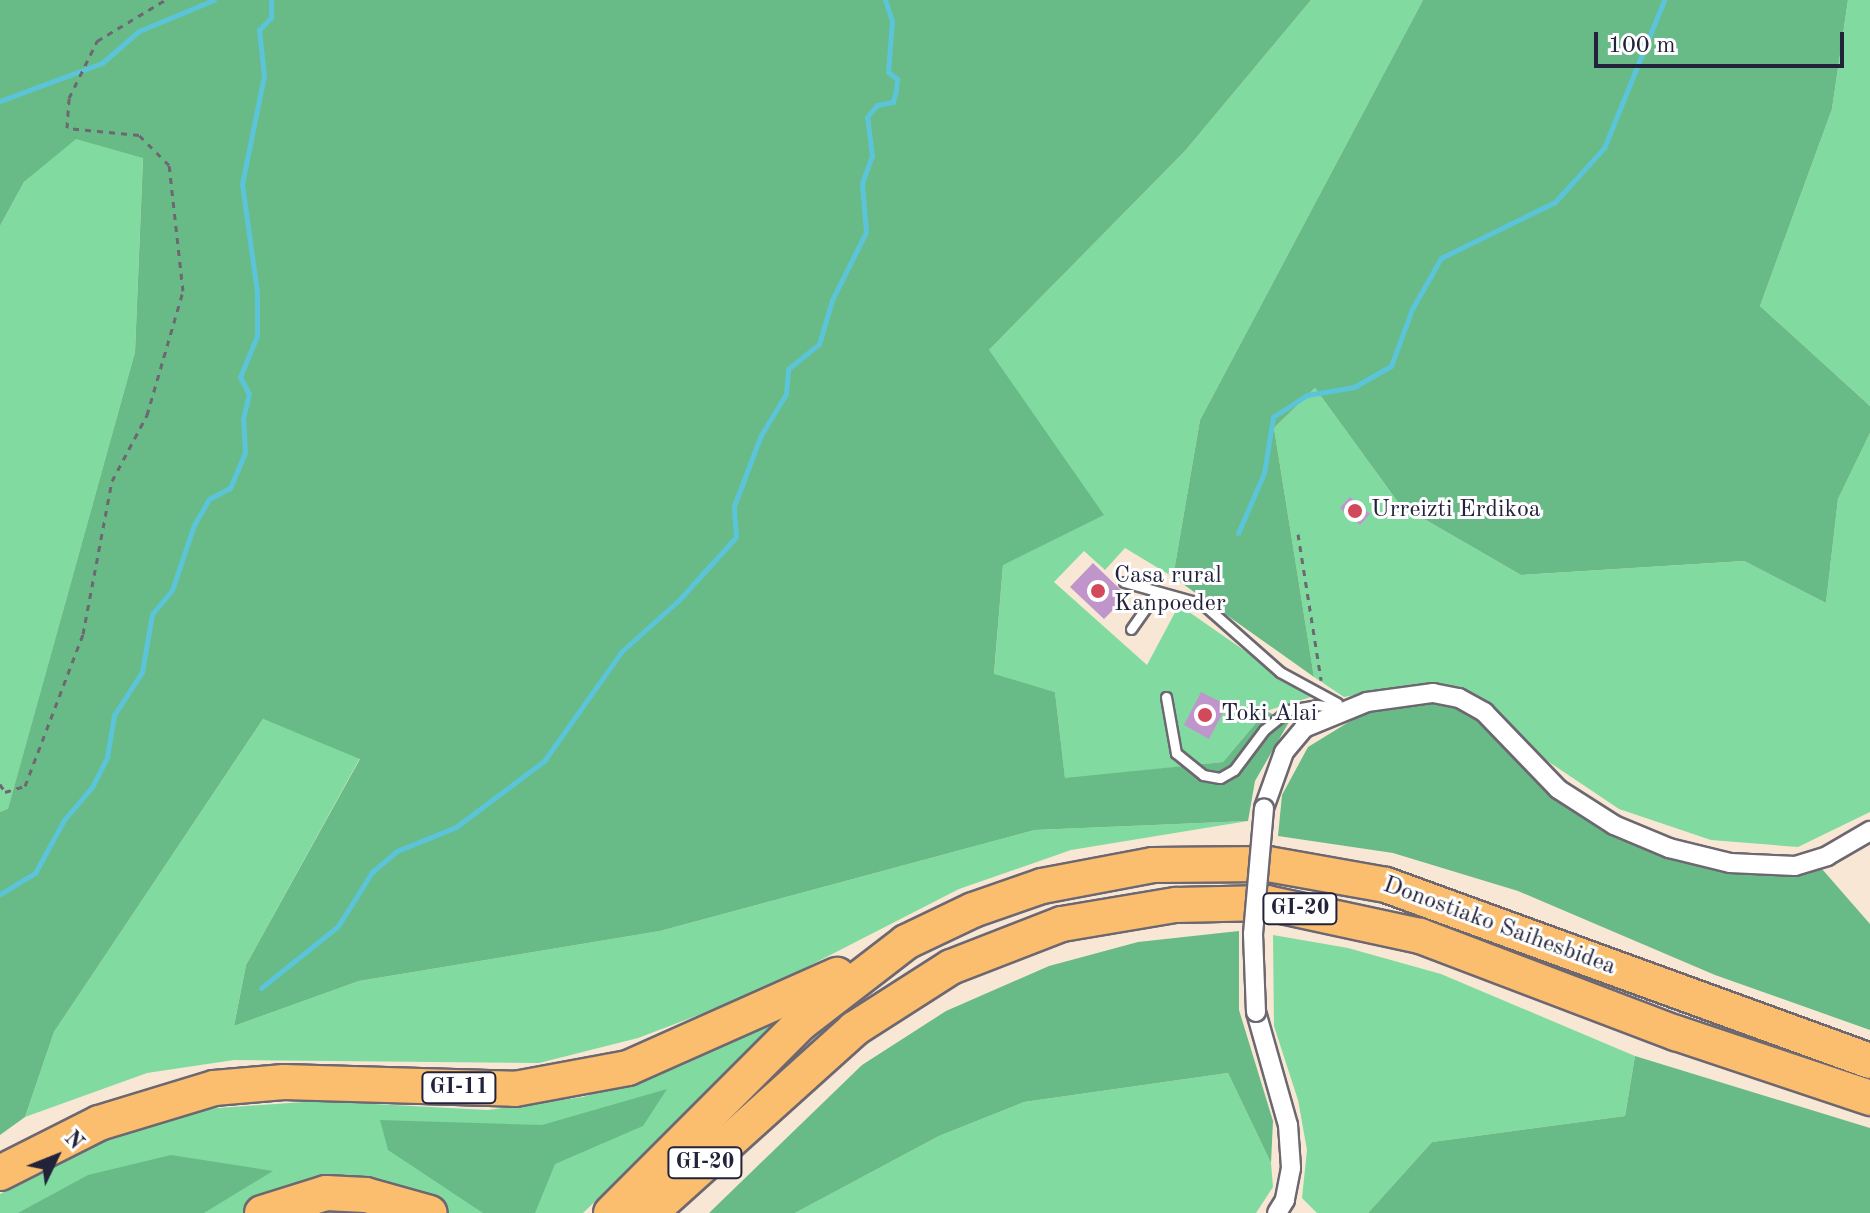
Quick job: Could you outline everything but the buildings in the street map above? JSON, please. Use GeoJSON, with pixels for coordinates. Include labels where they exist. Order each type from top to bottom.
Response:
{"type":"FeatureCollection","features":[{"type":"Feature","properties":{"kind":"highway","name":"Donostiako Saihesbidea"},"geometry":{"type":"LineString","coordinates":[[611,1213],[801,1023],[906,942],[1007,897],[1115,870],[1217,862],[1306,868],[1433,898],[1693,1000],[1870,1061]]}},
{"type":"Feature","properties":{"kind":"highway","name":"Donostiako Saihesbidea"},"geometry":{"type":"LineString","coordinates":[[650,1213],[854,1029],[951,967],[1062,924],[1176,905],[1252,903],[1355,919],[1420,936],[1676,1033],[1870,1098]]}},
{"type":"Feature","properties":{"kind":"highway","name":"GI-11"},"geometry":{"type":"LineString","coordinates":[[0,1173],[99,1123],[214,1088],[284,1082],[515,1089],[628,1068],[770,1009],[906,942]]}},
{"type":"Feature","properties":{"kind":"highway"},"geometry":{"type":"LineString","coordinates":[[668,1213],[759,1114]]}},
{"type":"Feature","properties":{"kind":"highway"},"geometry":{"type":"LineString","coordinates":[[262,1213],[326,1193],[392,1199],[430,1213]]}},
{"type":"Feature","properties":{"kind":"street"},"geometry":{"type":"LineString","coordinates":[[1277,1213],[1285,1200],[1291,1168],[1288,1125],[1256,1012],[1253,934],[1264,808],[1284,752],[1304,728],[1347,709],[1403,695],[1459,698],[1484,712],[1558,789],[1641,838],[1696,856],[1759,867],[1795,866],[1827,856],[1870,831]]}},
{"type":"Feature","properties":{"kind":"lane"},"geometry":{"type":"LineString","coordinates":[[1124,582],[1155,595],[1203,604],[1280,672],[1347,709]]}},
{"type":"Feature","properties":{"kind":"lane"},"geometry":{"type":"LineString","coordinates":[[1131,629],[1155,595]]}},
{"type":"Feature","properties":{"kind":"lane"},"geometry":{"type":"LineString","coordinates":[[1166,697],[1176,753],[1203,775],[1220,778],[1247,757],[1264,730],[1289,710],[1317,705],[1347,709]]}},
{"type":"Feature","properties":{"kind":"path"},"geometry":{"type":"LineString","coordinates":[[0,784],[5,792],[25,786],[83,634],[112,481],[147,415],[183,291],[169,165],[139,135],[67,128],[69,98],[97,41],[165,0]]}},
{"type":"Feature","properties":{"kind":"path"},"geometry":{"type":"LineString","coordinates":[[1298,534],[1322,684],[1347,709]]}},
{"type":"Feature","properties":{"kind":"green space"},"geometry":{"type":"Polygon","coordinates":[[[0,0],[1311,0],[1185,151],[989,350],[1104,515],[1003,565],[994,674],[1055,692],[1065,778],[1223,762],[1266,711],[1289,722],[1255,781],[1248,821],[1035,830],[660,931],[359,981],[234,1026],[246,965],[360,759],[263,719],[54,1032],[25,1117],[0,1135],[0,812],[8,809],[135,352],[143,158],[76,139],[24,182],[0,226],[0,0]]]}},
{"type":"Feature","properties":{"kind":"green space"},"geometry":{"type":"Polygon","coordinates":[[[1311,0],[1423,0],[1200,420],[1173,577],[1125,548],[1105,570],[1084,551],[1054,582],[1147,665],[1179,605],[1311,697],[1266,711],[1223,762],[1065,779],[1055,692],[994,675],[1003,565],[989,350],[1185,151],[1311,0]]]}},
{"type":"Feature","properties":{"kind":"green space"},"geometry":{"type":"Polygon","coordinates":[[[1423,0],[1848,0],[1832,109],[1760,306],[1870,406],[1870,433],[1838,499],[1826,603],[1744,561],[1521,575],[1400,505],[1315,388],[1274,428],[1314,677],[1173,577],[1200,420],[1423,0]]]}},
{"type":"Feature","properties":{"kind":"green space"},"geometry":{"type":"Polygon","coordinates":[[[1848,0],[1870,0],[1870,406],[1760,306],[1832,109],[1848,0]]]}},
{"type":"Feature","properties":{"kind":"green space"},"geometry":{"type":"Polygon","coordinates":[[[76,138],[143,157],[135,352],[8,810],[0,812],[0,226],[24,182],[76,138]]]}},
{"type":"Feature","properties":{"kind":"green space"},"geometry":{"type":"Polygon","coordinates":[[[1315,388],[1400,505],[1521,575],[1744,561],[1826,603],[1838,499],[1870,433],[1870,812],[1798,847],[1711,840],[1619,809],[1543,758],[1498,710],[1465,689],[1415,684],[1344,697],[1314,677],[1274,428],[1315,388]]]}},
{"type":"Feature","properties":{"kind":"green space"},"geometry":{"type":"Polygon","coordinates":[[[1435,702],[1469,713],[1540,784],[1581,812],[1697,864],[1742,874],[1789,876],[1822,869],[1870,924],[1870,1030],[1715,975],[1518,891],[1393,853],[1278,836],[1282,795],[1308,747],[1370,709],[1435,702]]]}},
{"type":"Feature","properties":{"kind":"green space"},"geometry":{"type":"Polygon","coordinates":[[[263,719],[360,758],[246,965],[234,1026],[359,981],[660,931],[1035,830],[1248,821],[1071,850],[959,889],[754,994],[638,1038],[539,1063],[234,1060],[147,1073],[25,1117],[54,1032],[263,719]]]}},
{"type":"Feature","properties":{"kind":"green space"},"geometry":{"type":"Polygon","coordinates":[[[1239,931],[1239,1010],[1273,1121],[1271,1163],[1228,1073],[1024,1102],[939,1136],[795,1213],[709,1213],[862,1065],[946,1011],[1049,966],[1138,942],[1239,931]]]}},
{"type":"Feature","properties":{"kind":"green space"},"geometry":{"type":"Polygon","coordinates":[[[1273,935],[1348,948],[1441,974],[1635,1056],[1625,1116],[1432,1142],[1368,1213],[1317,1213],[1302,1198],[1307,1150],[1298,1100],[1274,1026],[1273,935]]]}},
{"type":"Feature","properties":{"kind":"green space"},"geometry":{"type":"Polygon","coordinates":[[[782,1020],[583,1213],[0,1213],[0,1194],[104,1137],[204,1109],[318,1101],[488,1110],[583,1097],[676,1068],[782,1020]]]}},
{"type":"Feature","properties":{"kind":"green space"},"geometry":{"type":"Polygon","coordinates":[[[1635,1056],[1870,1128],[1870,1213],[1368,1213],[1432,1142],[1625,1116],[1635,1056]]]}},
{"type":"Feature","properties":{"kind":"green space"},"geometry":{"type":"Polygon","coordinates":[[[1228,1073],[1271,1163],[1273,1187],[1256,1213],[795,1213],[939,1136],[1024,1102],[1228,1073]]]}},
{"type":"Feature","properties":{"kind":"green space"},"geometry":{"type":"Polygon","coordinates":[[[667,1089],[643,1126],[555,1164],[535,1213],[483,1213],[388,1150],[380,1120],[542,1125],[667,1089]]]}},
{"type":"Feature","properties":{"kind":"green space"},"geometry":{"type":"Polygon","coordinates":[[[171,1155],[273,1171],[204,1213],[18,1213],[88,1175],[171,1155]]]}},
{"type":"Feature","properties":{"kind":"waterway"},"geometry":{"type":"LineString","coordinates":[[0,101],[102,63],[139,31],[214,0]]}},
{"type":"Feature","properties":{"kind":"waterway"},"geometry":{"type":"LineString","coordinates":[[0,894],[35,873],[64,820],[92,787],[107,757],[114,715],[142,672],[152,614],[172,590],[194,525],[209,499],[230,488],[245,453],[243,419],[249,394],[240,377],[257,336],[257,292],[242,184],[264,76],[259,30],[271,17],[271,0]]}},
{"type":"Feature","properties":{"kind":"waterway"},"geometry":{"type":"LineString","coordinates":[[261,988],[338,926],[372,872],[397,851],[456,827],[544,761],[622,651],[678,601],[736,537],[734,506],[761,435],[786,394],[788,369],[819,344],[832,300],[866,232],[862,183],[872,156],[867,117],[877,105],[893,102],[897,79],[888,72],[892,21],[885,0]]}},
{"type":"Feature","properties":{"kind":"waterway"},"geometry":{"type":"LineString","coordinates":[[1238,533],[1264,473],[1273,417],[1307,395],[1354,387],[1391,366],[1412,309],[1441,258],[1555,202],[1604,148],[1664,0]]}},
{"type":"Feature","properties":{"kind":"place","name":"Urreizti Erdikoa"},"geometry":{"type":"Point","coordinates":[1355,511]}},
{"type":"Feature","properties":{"kind":"place","name":"Casa rural Kanpoeder"},"geometry":{"type":"Point","coordinates":[1098,591]}},
{"type":"Feature","properties":{"kind":"place","name":"Toki Alai"},"geometry":{"type":"Point","coordinates":[1205,715]}}]}
